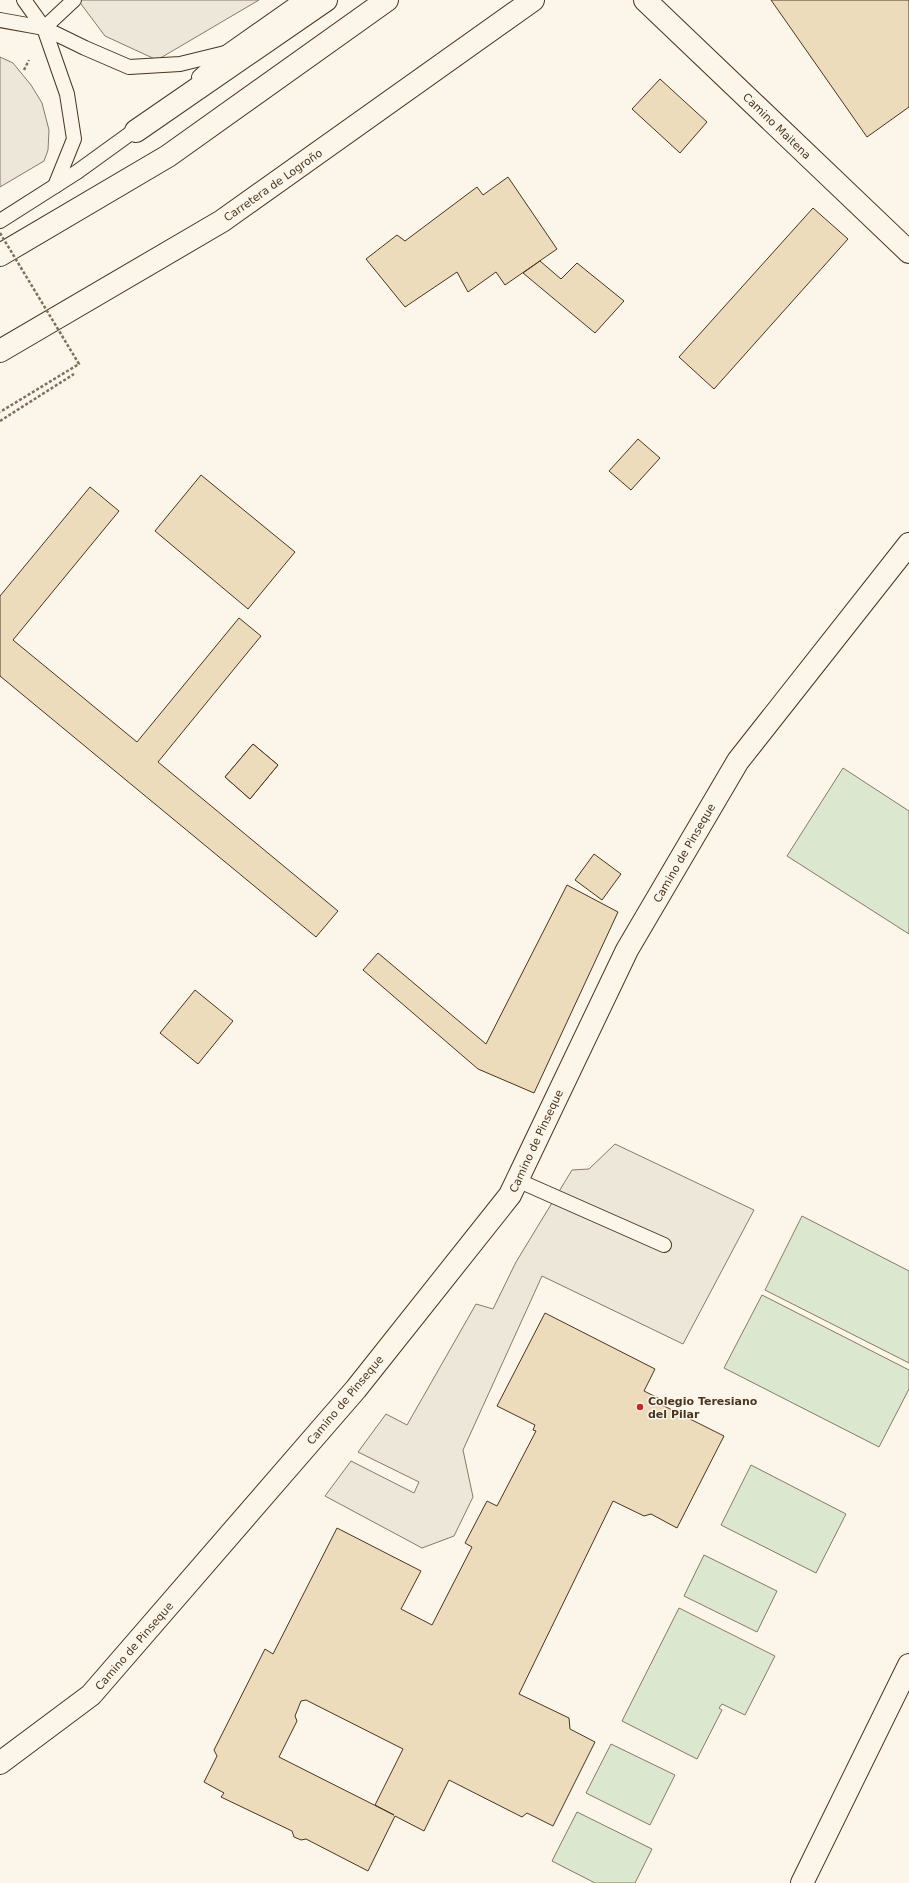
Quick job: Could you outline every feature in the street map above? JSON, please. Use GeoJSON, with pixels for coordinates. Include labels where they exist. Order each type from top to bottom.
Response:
{"type":"FeatureCollection","features":[{"type":"Feature","properties":{"kind":"main road"},"geometry":{"type":"LineString","coordinates":[[136,131],[326,0]]}},
{"type":"Feature","properties":{"kind":"main road"},"geometry":{"type":"LineString","coordinates":[[0,255],[168,156],[387,0]]}},
{"type":"Feature","properties":{"kind":"main road","name":"Carretera de Logroño"},"geometry":{"type":"LineString","coordinates":[[0,350],[222,221],[533,0]]}},
{"type":"Feature","properties":{"kind":"main road","name":"Camino Maitena"},"geometry":{"type":"LineString","coordinates":[[644,0],[909,252]]}},
{"type":"Feature","properties":{"kind":"main road","name":"Camino de Pinseque"},"geometry":{"type":"LineString","coordinates":[[0,1763],[92,1695],[356,1389],[510,1195],[627,950],[738,762],[909,544]]}},
{"type":"Feature","properties":{"kind":"main road"},"geometry":{"type":"LineString","coordinates":[[802,1883],[909,1665]]}},
{"type":"Feature","properties":{"kind":"lane"},"geometry":{"type":"LineString","coordinates":[[44,28],[74,0]]}},
{"type":"Feature","properties":{"kind":"lane"},"geometry":{"type":"LineString","coordinates":[[0,222],[56,186],[136,131],[227,52],[301,0]]}},
{"type":"Feature","properties":{"kind":"lane"},"geometry":{"type":"LineString","coordinates":[[28,1],[44,28],[67,94],[74,140],[56,186]]}},
{"type":"Feature","properties":{"kind":"lane"},"geometry":{"type":"LineString","coordinates":[[0,20],[44,28],[129,67],[180,64],[227,52]]}},
{"type":"Feature","properties":{"kind":"lane"},"geometry":{"type":"LineString","coordinates":[[517,1180],[664,1245]]}},
{"type":"Feature","properties":{"kind":"path"},"geometry":{"type":"LineString","coordinates":[[0,233],[79,364],[0,412]]}},
{"type":"Feature","properties":{"kind":"path"},"geometry":{"type":"LineString","coordinates":[[0,421],[74,374]]}},
{"type":"Feature","properties":{"kind":"green space"},"geometry":{"type":"Polygon","coordinates":[[[843,768],[909,811],[909,934],[787,856],[843,768]]]}},
{"type":"Feature","properties":{"kind":"green space"},"geometry":{"type":"Polygon","coordinates":[[[802,1216],[909,1271],[909,1363],[765,1290],[802,1216]]]}},
{"type":"Feature","properties":{"kind":"green space"},"geometry":{"type":"Polygon","coordinates":[[[762,1295],[909,1370],[909,1389],[879,1447],[724,1368],[762,1295]]]}},
{"type":"Feature","properties":{"kind":"green space"},"geometry":{"type":"Polygon","coordinates":[[[751,1465],[846,1514],[816,1573],[721,1525],[751,1465]]]}},
{"type":"Feature","properties":{"kind":"green space"},"geometry":{"type":"Polygon","coordinates":[[[704,1555],[777,1591],[757,1632],[684,1596],[704,1555]]]}},
{"type":"Feature","properties":{"kind":"green space"},"geometry":{"type":"Polygon","coordinates":[[[679,1608],[775,1656],[745,1715],[722,1704],[719,1708],[722,1710],[697,1759],[622,1721],[679,1608]]]}},
{"type":"Feature","properties":{"kind":"green space"},"geometry":{"type":"Polygon","coordinates":[[[611,1744],[675,1775],[650,1825],[586,1793],[611,1744]]]}},
{"type":"Feature","properties":{"kind":"green space"},"geometry":{"type":"Polygon","coordinates":[[[577,1812],[652,1849],[635,1883],[595,1883],[552,1861],[577,1812]]]}},
{"type":"Feature","properties":{"kind":"shaded area"},"geometry":{"type":"Polygon","coordinates":[[[78,0],[259,0],[157,60],[105,36],[78,0]]]}},
{"type":"Feature","properties":{"kind":"shaded area"},"geometry":{"type":"Polygon","coordinates":[[[0,57],[13,63],[31,85],[42,103],[49,130],[48,150],[44,161],[0,187],[0,57]]]}},
{"type":"Feature","properties":{"kind":"shaded area"},"geometry":{"type":"Polygon","coordinates":[[[615,1144],[754,1210],[683,1344],[542,1276],[463,1450],[473,1497],[454,1536],[422,1548],[325,1496],[351,1461],[414,1493],[419,1482],[358,1452],[386,1414],[407,1425],[476,1304],[493,1309],[516,1262],[572,1170],[589,1169],[615,1144]]]}},
{"type":"Feature","properties":{"kind":"building"},"geometry":{"type":"Polygon","coordinates":[[[771,0],[909,0],[909,107],[867,137],[771,0]]]}},
{"type":"Feature","properties":{"kind":"building"},"geometry":{"type":"Polygon","coordinates":[[[660,79],[707,122],[680,153],[632,109],[660,79]]]}},
{"type":"Feature","properties":{"kind":"building"},"geometry":{"type":"Polygon","coordinates":[[[508,177],[557,249],[505,285],[496,272],[468,292],[457,272],[405,307],[366,259],[397,235],[405,241],[477,187],[483,195],[508,177]]]}},
{"type":"Feature","properties":{"kind":"building"},"geometry":{"type":"Polygon","coordinates":[[[813,208],[848,239],[714,389],[679,357],[813,208]]]}},
{"type":"Feature","properties":{"kind":"building"},"geometry":{"type":"Polygon","coordinates":[[[540,261],[561,279],[577,263],[624,301],[595,333],[523,273],[540,261]]]}},
{"type":"Feature","properties":{"kind":"building"},"geometry":{"type":"Polygon","coordinates":[[[638,439],[660,458],[631,490],[609,471],[638,439]]]}},
{"type":"Feature","properties":{"kind":"building"},"geometry":{"type":"Polygon","coordinates":[[[201,475],[295,552],[248,609],[155,531],[201,475]]]}},
{"type":"Feature","properties":{"kind":"building"},"geometry":{"type":"Polygon","coordinates":[[[90,487],[119,511],[13,640],[137,742],[239,618],[261,636],[158,762],[338,911],[316,937],[0,676],[0,596],[90,487]]]}},
{"type":"Feature","properties":{"kind":"building"},"geometry":{"type":"Polygon","coordinates":[[[253,744],[278,765],[250,799],[225,777],[253,744]]]}},
{"type":"Feature","properties":{"kind":"building"},"geometry":{"type":"Polygon","coordinates":[[[253,744],[278,765],[250,799],[225,777],[253,744]]]}},
{"type":"Feature","properties":{"kind":"building"},"geometry":{"type":"Polygon","coordinates":[[[594,854],[621,874],[602,900],[575,880],[594,854]]]}},
{"type":"Feature","properties":{"kind":"building"},"geometry":{"type":"Polygon","coordinates":[[[567,885],[618,912],[534,1093],[478,1069],[363,970],[378,953],[486,1044],[567,885]]]}},
{"type":"Feature","properties":{"kind":"building"},"geometry":{"type":"Polygon","coordinates":[[[195,990],[233,1021],[198,1064],[160,1033],[195,990]]]}},
{"type":"Feature","properties":{"kind":"building"},"geometry":{"type":"Polygon","coordinates":[[[545,1313],[655,1369],[644,1391],[662,1400],[660,1404],[724,1436],[677,1528],[651,1514],[644,1516],[613,1501],[519,1694],[569,1718],[570,1729],[595,1742],[553,1826],[527,1813],[522,1817],[449,1780],[424,1831],[395,1816],[368,1871],[306,1839],[301,1840],[294,1837],[292,1831],[221,1797],[224,1793],[204,1782],[217,1756],[214,1750],[265,1649],[273,1654],[337,1528],[421,1571],[401,1609],[432,1625],[472,1547],[465,1543],[487,1501],[497,1506],[536,1431],[533,1430],[535,1425],[497,1406],[545,1313]],[[306,1700],[301,1701],[295,1716],[297,1721],[279,1757],[394,1815],[375,1805],[403,1749],[306,1700]]]}},
{"type":"Feature","properties":{"kind":"place","name":"Colegio Teresiano del Pilar"},"geometry":{"type":"Point","coordinates":[640,1407]}}]}
